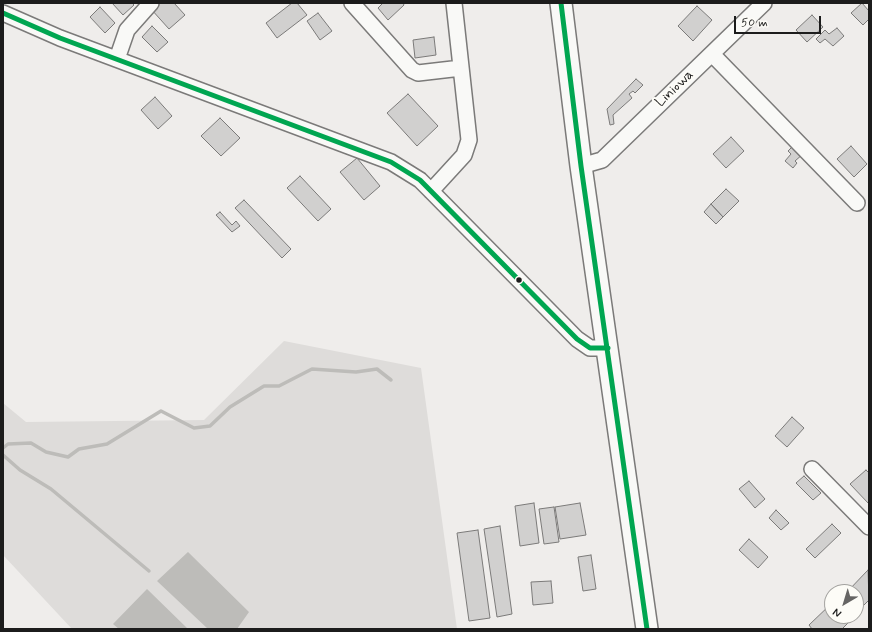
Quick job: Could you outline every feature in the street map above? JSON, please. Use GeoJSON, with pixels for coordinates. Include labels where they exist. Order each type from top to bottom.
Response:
{"type":"FeatureCollection","features":[{"type":"Feature","properties":{"kind":"highway"},"geometry":{"type":"LineString","coordinates":[[561,3],[581,166],[647,629]]}},
{"type":"Feature","properties":{"kind":"street"},"geometry":{"type":"LineString","coordinates":[[116,59],[127,30],[151,3]]}},
{"type":"Feature","properties":{"kind":"street"},"geometry":{"type":"LineString","coordinates":[[352,3],[412,70],[418,73],[461,68]]}},
{"type":"Feature","properties":{"kind":"street"},"geometry":{"type":"LineString","coordinates":[[431,191],[464,155],[469,140],[454,3]]}},
{"type":"Feature","properties":{"kind":"street","name":"Liniowa"},"geometry":{"type":"LineString","coordinates":[[581,166],[602,160],[764,3]]}},
{"type":"Feature","properties":{"kind":"street"},"geometry":{"type":"LineString","coordinates":[[3,13],[17,21],[391,162],[420,180],[577,340],[590,348],[608,348]]}},
{"type":"Feature","properties":{"kind":"street"},"geometry":{"type":"LineString","coordinates":[[712,54],[857,203]]}},
{"type":"Feature","properties":{"kind":"street"},"geometry":{"type":"LineString","coordinates":[[812,469],[869,527]]}},
{"type":"Feature","properties":{"kind":"shaded area"},"geometry":{"type":"Polygon","coordinates":[[[284,341],[421,368],[457,629],[72,629],[3,555],[3,403],[26,422],[204,420],[284,341]]]}},
{"type":"Feature","properties":{"kind":"shaded area"},"geometry":{"type":"Polygon","coordinates":[[[188,552],[249,612],[237,629],[208,629],[157,581],[188,552]]]}},
{"type":"Feature","properties":{"kind":"shaded area"},"geometry":{"type":"Polygon","coordinates":[[[147,589],[188,629],[119,629],[113,624],[147,589]]]}},
{"type":"Feature","properties":{"kind":"building"},"geometry":{"type":"Polygon","coordinates":[[[112,3],[132,3],[134,5],[123,15],[112,3]]]}},
{"type":"Feature","properties":{"kind":"building"},"geometry":{"type":"Polygon","coordinates":[[[158,3],[174,3],[185,15],[169,29],[151,9],[158,3]]]}},
{"type":"Feature","properties":{"kind":"building"},"geometry":{"type":"Polygon","coordinates":[[[292,3],[297,3],[307,15],[277,38],[266,23],[292,3]]]}},
{"type":"Feature","properties":{"kind":"building"},"geometry":{"type":"Polygon","coordinates":[[[383,3],[403,3],[404,5],[388,20],[378,8],[383,3]]]}},
{"type":"Feature","properties":{"kind":"building"},"geometry":{"type":"Polygon","coordinates":[[[862,3],[869,11],[869,19],[863,25],[851,13],[862,3]]]}},
{"type":"Feature","properties":{"kind":"building"},"geometry":{"type":"Polygon","coordinates":[[[697,6],[712,20],[693,41],[678,26],[697,6]]]}},
{"type":"Feature","properties":{"kind":"building"},"geometry":{"type":"Polygon","coordinates":[[[100,7],[115,23],[105,33],[90,17],[100,7]]]}},
{"type":"Feature","properties":{"kind":"building"},"geometry":{"type":"Polygon","coordinates":[[[318,13],[332,31],[320,40],[307,21],[318,13]]]}},
{"type":"Feature","properties":{"kind":"building"},"geometry":{"type":"Polygon","coordinates":[[[812,15],[823,27],[807,42],[796,30],[812,15]]]}},
{"type":"Feature","properties":{"kind":"building"},"geometry":{"type":"Polygon","coordinates":[[[152,26],[168,42],[157,52],[142,37],[152,26]]]}},
{"type":"Feature","properties":{"kind":"building"},"geometry":{"type":"Polygon","coordinates":[[[837,28],[844,36],[833,46],[825,39],[820,43],[816,39],[825,30],[829,34],[837,28]]]}},
{"type":"Feature","properties":{"kind":"building"},"geometry":{"type":"Polygon","coordinates":[[[434,37],[436,55],[415,58],[413,40],[434,37]]]}},
{"type":"Feature","properties":{"kind":"building"},"geometry":{"type":"Polygon","coordinates":[[[636,79],[643,85],[635,93],[633,91],[629,94],[632,98],[613,115],[614,124],[610,125],[607,109],[636,79]]]}},
{"type":"Feature","properties":{"kind":"building"},"geometry":{"type":"Polygon","coordinates":[[[408,94],[438,126],[417,146],[387,113],[408,94]]]}},
{"type":"Feature","properties":{"kind":"building"},"geometry":{"type":"Polygon","coordinates":[[[155,97],[172,116],[158,129],[141,110],[155,97]]]}},
{"type":"Feature","properties":{"kind":"building"},"geometry":{"type":"Polygon","coordinates":[[[220,118],[240,138],[221,156],[201,136],[220,118]]]}},
{"type":"Feature","properties":{"kind":"building"},"geometry":{"type":"Polygon","coordinates":[[[731,137],[744,151],[726,168],[713,154],[731,137]]]}},
{"type":"Feature","properties":{"kind":"building"},"geometry":{"type":"Polygon","coordinates":[[[794,145],[803,154],[795,161],[797,163],[793,168],[785,161],[791,154],[788,151],[794,145]]]}},
{"type":"Feature","properties":{"kind":"building"},"geometry":{"type":"Polygon","coordinates":[[[851,146],[867,164],[854,177],[837,159],[851,146]]]}},
{"type":"Feature","properties":{"kind":"building"},"geometry":{"type":"Polygon","coordinates":[[[357,158],[380,186],[364,200],[340,172],[357,158]]]}},
{"type":"Feature","properties":{"kind":"building"},"geometry":{"type":"Polygon","coordinates":[[[300,176],[331,209],[318,221],[287,188],[300,176]]]}},
{"type":"Feature","properties":{"kind":"building"},"geometry":{"type":"Polygon","coordinates":[[[726,189],[739,201],[723,217],[711,204],[726,189]]]}},
{"type":"Feature","properties":{"kind":"building"},"geometry":{"type":"Polygon","coordinates":[[[244,200],[291,249],[282,258],[235,208],[244,200]]]}},
{"type":"Feature","properties":{"kind":"building"},"geometry":{"type":"Polygon","coordinates":[[[711,204],[723,217],[716,224],[704,212],[711,204]]]}},
{"type":"Feature","properties":{"kind":"building"},"geometry":{"type":"Polygon","coordinates":[[[220,212],[232,225],[236,221],[240,226],[232,232],[216,215],[220,212]]]}},
{"type":"Feature","properties":{"kind":"building"},"geometry":{"type":"Polygon","coordinates":[[[792,417],[804,428],[787,447],[775,436],[792,417]]]}},
{"type":"Feature","properties":{"kind":"building"},"geometry":{"type":"Polygon","coordinates":[[[866,470],[869,473],[869,504],[850,484],[866,470]]]}},
{"type":"Feature","properties":{"kind":"building"},"geometry":{"type":"Polygon","coordinates":[[[804,476],[821,493],[813,500],[796,483],[804,476]]]}},
{"type":"Feature","properties":{"kind":"building"},"geometry":{"type":"Polygon","coordinates":[[[749,481],[765,499],[755,508],[739,489],[749,481]]]}},
{"type":"Feature","properties":{"kind":"building"},"geometry":{"type":"Polygon","coordinates":[[[534,503],[539,543],[520,546],[515,506],[534,503]]]}},
{"type":"Feature","properties":{"kind":"building"},"geometry":{"type":"Polygon","coordinates":[[[580,503],[586,535],[560,539],[555,507],[580,503]]]}},
{"type":"Feature","properties":{"kind":"building"},"geometry":{"type":"Polygon","coordinates":[[[554,507],[559,542],[544,544],[539,509],[554,507]]]}},
{"type":"Feature","properties":{"kind":"building"},"geometry":{"type":"Polygon","coordinates":[[[776,510],[789,523],[781,530],[769,518],[776,510]]]}},
{"type":"Feature","properties":{"kind":"building"},"geometry":{"type":"Polygon","coordinates":[[[832,524],[841,533],[815,558],[806,549],[832,524]]]}},
{"type":"Feature","properties":{"kind":"building"},"geometry":{"type":"Polygon","coordinates":[[[500,526],[512,614],[497,617],[484,529],[500,526]]]}},
{"type":"Feature","properties":{"kind":"building"},"geometry":{"type":"Polygon","coordinates":[[[478,530],[490,618],[469,621],[457,533],[478,530]]]}},
{"type":"Feature","properties":{"kind":"building"},"geometry":{"type":"Polygon","coordinates":[[[749,539],[768,557],[758,568],[739,550],[749,539]]]}},
{"type":"Feature","properties":{"kind":"building"},"geometry":{"type":"Polygon","coordinates":[[[591,555],[596,589],[583,591],[578,557],[591,555]]]}},
{"type":"Feature","properties":{"kind":"building"},"geometry":{"type":"Polygon","coordinates":[[[868,570],[869,600],[864,605],[864,584],[855,584],[868,570]]]}},
{"type":"Feature","properties":{"kind":"building"},"geometry":{"type":"Polygon","coordinates":[[[551,581],[553,603],[533,605],[531,582],[551,581]]]}},
{"type":"Feature","properties":{"kind":"building"},"geometry":{"type":"Polygon","coordinates":[[[824,611],[824,624],[847,624],[842,629],[812,629],[809,625],[824,611]]]}},
{"type":"Feature","properties":{"kind":"waterway"},"geometry":{"type":"LineString","coordinates":[[3,448],[8,444],[31,443],[46,452],[68,457],[79,449],[107,444],[161,411],[194,428],[210,426],[230,407],[264,386],[279,386],[312,369],[356,372],[377,369],[391,380]]}},
{"type":"Feature","properties":{"kind":"waterway"},"geometry":{"type":"LineString","coordinates":[[3,455],[20,470],[51,489],[149,571]]}},
{"type":"Feature","properties":{"kind":"transit line"},"geometry":{"type":"LineString","coordinates":[[561,3],[581,166],[647,629]]}},
{"type":"Feature","properties":{"kind":"transit line"},"geometry":{"type":"LineString","coordinates":[[3,13],[60,38],[391,162],[420,180],[577,339],[590,348],[608,348]]}}]}
